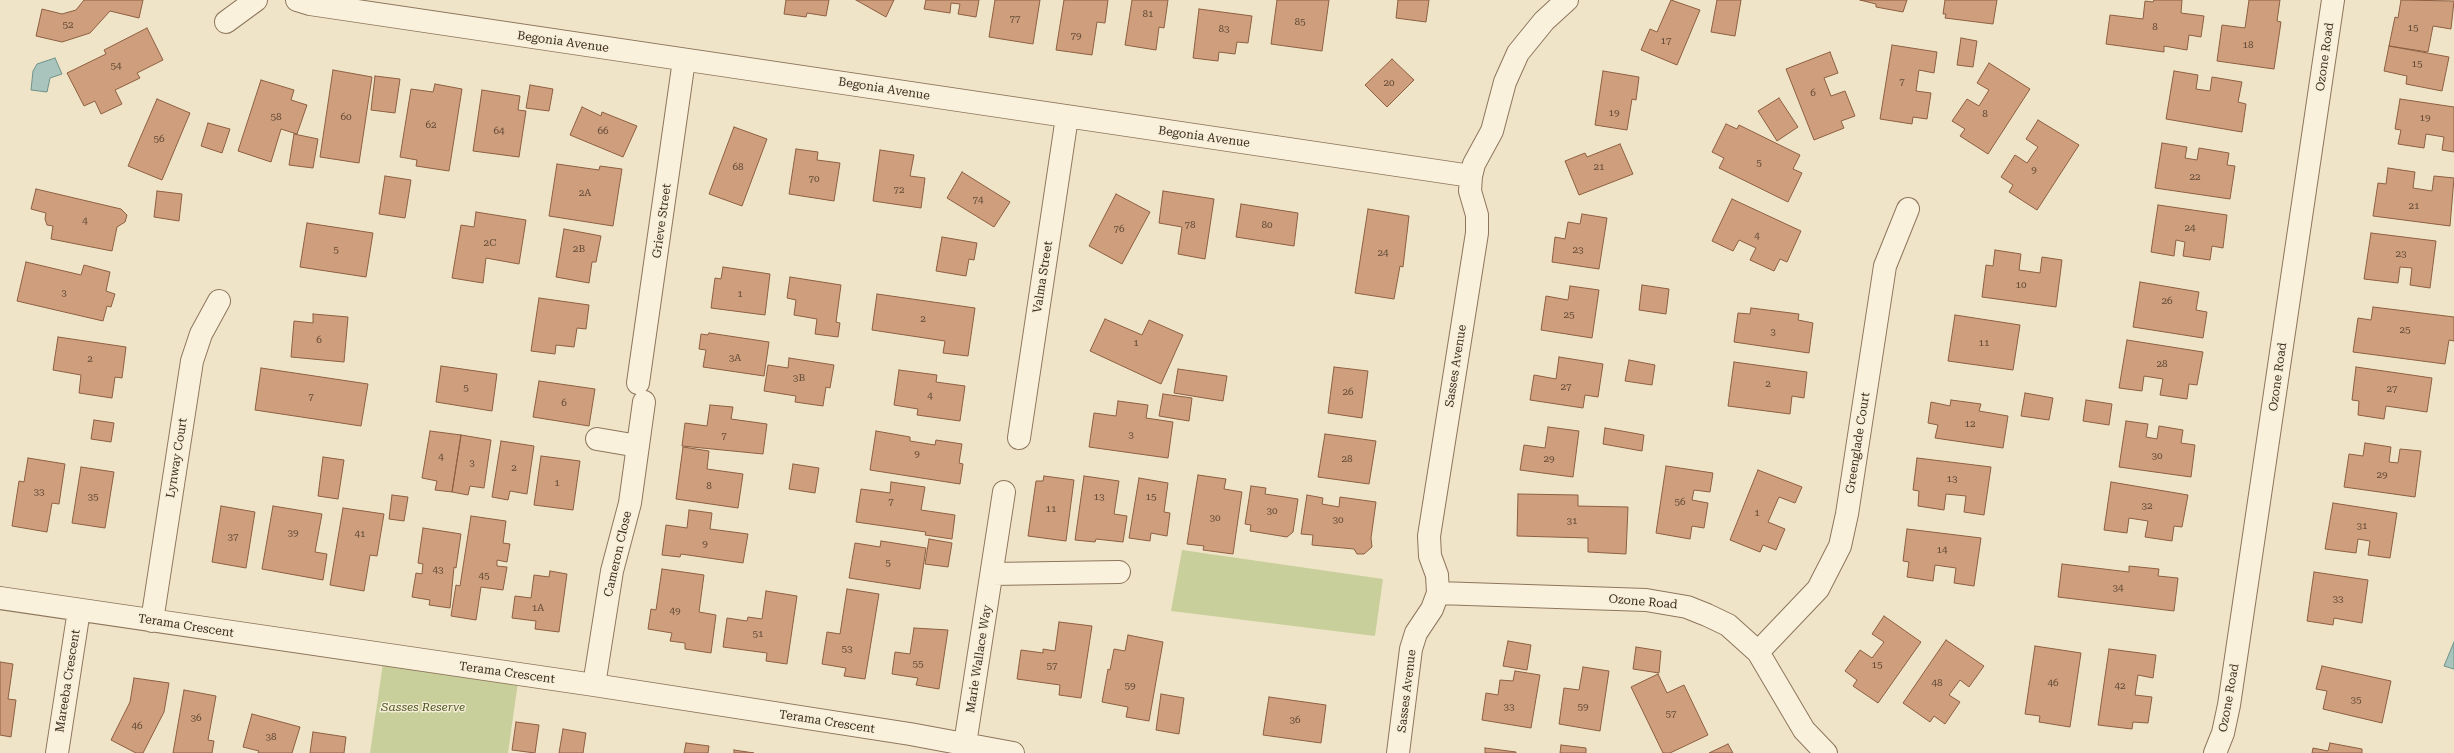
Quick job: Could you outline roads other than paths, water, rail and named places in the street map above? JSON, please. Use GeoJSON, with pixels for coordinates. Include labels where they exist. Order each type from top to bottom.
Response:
{"type":"FeatureCollection","features":[{"type":"Feature","properties":{"kind":"street"},"geometry":{"type":"LineString","coordinates":[[226,22],[256,0]]}},
{"type":"Feature","properties":{"kind":"street","name":"Begonia Avenue"},"geometry":{"type":"LineString","coordinates":[[297,0],[310,4],[1471,176]]}},
{"type":"Feature","properties":{"kind":"street","name":"Sasses Avenue"},"geometry":{"type":"LineString","coordinates":[[1398,753],[1411,649],[1416,633],[1432,609],[1438,593],[1437,575],[1430,556],[1429,536],[1477,233],[1478,215],[1470,191],[1471,176],[1474,164],[1492,131],[1505,82],[1511,66],[1530,37],[1544,21],[1567,0]]}},
{"type":"Feature","properties":{"kind":"street","name":"Ozone Road"},"geometry":{"type":"LineString","coordinates":[[2215,753],[2223,733],[2229,705],[2334,0]]}},
{"type":"Feature","properties":{"kind":"street","name":"Grieve Street"},"geometry":{"type":"LineString","coordinates":[[641,392],[684,60]]}},
{"type":"Feature","properties":{"kind":"street","name":"Valma Street"},"geometry":{"type":"LineString","coordinates":[[1019,438],[1067,117]]}},
{"type":"Feature","properties":{"kind":"street","name":"Greenglade Court"},"geometry":{"type":"LineString","coordinates":[[1758,652],[1818,589],[1840,546],[1847,514],[1885,266],[1908,209]]}},
{"type":"Feature","properties":{"kind":"street","name":"Lynway Court"},"geometry":{"type":"LineString","coordinates":[[152,621],[192,361],[198,341],[219,301]]}},
{"type":"Feature","properties":{"kind":"street","name":"Cameron Close"},"geometry":{"type":"LineString","coordinates":[[594,685],[612,571],[630,503],[638,446],[641,392]]}},
{"type":"Feature","properties":{"kind":"street"},"geometry":{"type":"LineString","coordinates":[[597,440],[638,446]]}},
{"type":"Feature","properties":{"kind":"street","name":"Marie Wallace Way"},"geometry":{"type":"LineString","coordinates":[[966,744],[1004,492]]}},
{"type":"Feature","properties":{"kind":"street"},"geometry":{"type":"LineString","coordinates":[[992,574],[1119,572]]}},
{"type":"Feature","properties":{"kind":"street","name":"Ozone Road"},"geometry":{"type":"LineString","coordinates":[[1438,593],[1646,600],[1688,607],[1728,625],[1758,652],[1804,730],[1826,753]]}},
{"type":"Feature","properties":{"kind":"street","name":"Terama Crescent"},"geometry":{"type":"LineString","coordinates":[[0,598],[594,685],[966,744],[1013,753]]}},
{"type":"Feature","properties":{"kind":"street","name":"Mareeba Crescent"},"geometry":{"type":"LineString","coordinates":[[57,753],[78,610]]}},
{"type":"Feature","properties":{"kind":"water"},"geometry":{"type":"Polygon","coordinates":[[[55,58],[62,74],[50,78],[47,92],[31,90],[33,71],[37,64],[55,58]]]}},
{"type":"Feature","properties":{"kind":"water"},"geometry":{"type":"Polygon","coordinates":[[[2454,642],[2454,669],[2444,666],[2454,642]]]}},
{"type":"Feature","properties":{"kind":"park label","name":"Sasses Reserve"},"geometry":{"type":"Point","coordinates":[423,707]}}]}
